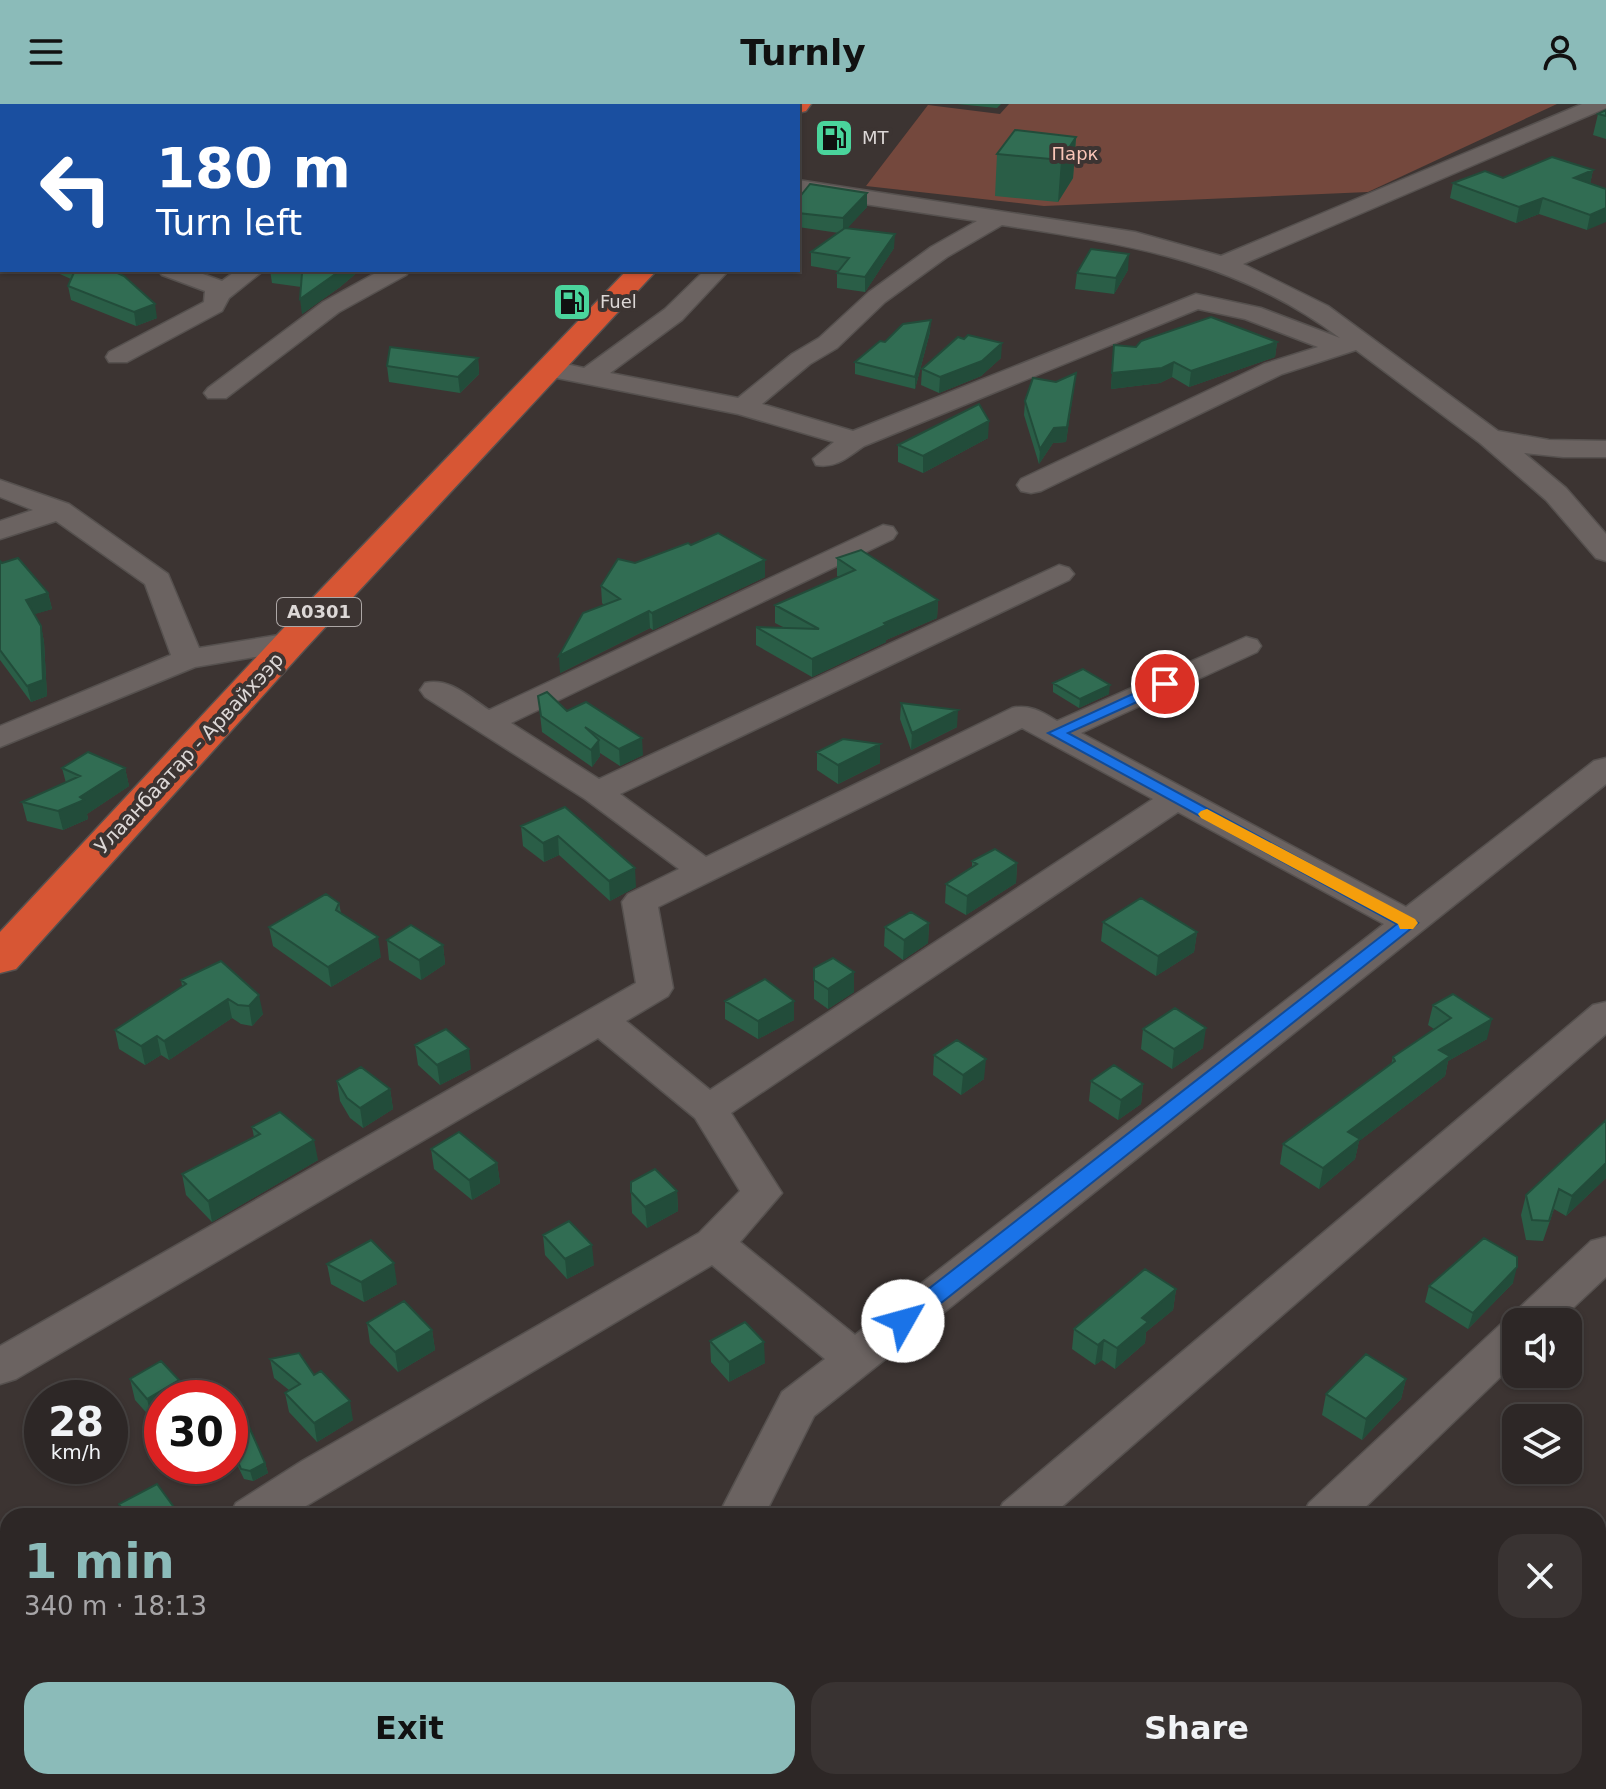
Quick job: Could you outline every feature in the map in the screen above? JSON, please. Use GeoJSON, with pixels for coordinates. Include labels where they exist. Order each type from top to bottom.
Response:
{"type":"FeatureCollection","features":[{"type":"Feature","properties":{"kind":"highway","name":"Улаанбаатар - Арвайхээр"},"geometry":{"type":"LineString","coordinates":[[0,959],[291,642],[641,272]]}},
{"type":"Feature","properties":{"kind":"street"},"geometry":{"type":"LineString","coordinates":[[1223,264],[1599,104]]}},
{"type":"Feature","properties":{"kind":"street"},"geometry":{"type":"LineString","coordinates":[[800,187],[1135,239],[1223,264],[1306,303],[1351,344],[1489,437],[1556,494],[1605,549]]}},
{"type":"Feature","properties":{"kind":"street"},"geometry":{"type":"LineString","coordinates":[[743,407],[801,359],[828,343],[889,288],[939,252],[999,218]]}},
{"type":"Feature","properties":{"kind":"street"},"geometry":{"type":"LineString","coordinates":[[175,272],[216,287],[218,295]]}},
{"type":"Feature","properties":{"kind":"street"},"geometry":{"type":"LineString","coordinates":[[118,357],[214,306],[218,295],[249,272]]}},
{"type":"Feature","properties":{"kind":"street"},"geometry":{"type":"LineString","coordinates":[[217,393],[331,307],[394,272]]}},
{"type":"Feature","properties":{"kind":"street"},"geometry":{"type":"LineString","coordinates":[[589,376],[660,326],[705,287],[716,272]]}},
{"type":"Feature","properties":{"kind":"street"},"geometry":{"type":"LineString","coordinates":[[826,459],[855,440],[1196,301],[1252,313],[1351,344]]}},
{"type":"Feature","properties":{"kind":"street"},"geometry":{"type":"LineString","coordinates":[[1031,485],[1273,369],[1351,344]]}},
{"type":"Feature","properties":{"kind":"street"},"geometry":{"type":"LineString","coordinates":[[552,369],[743,407],[855,440]]}},
{"type":"Feature","properties":{"kind":"street"},"geometry":{"type":"LineString","coordinates":[[1489,437],[1541,449],[1606,449]]}},
{"type":"Feature","properties":{"kind":"street"},"geometry":{"type":"LineString","coordinates":[[1556,494],[1606,458]]}},
{"type":"Feature","properties":{"kind":"street"},"geometry":{"type":"LineString","coordinates":[[0,488],[59,510],[158,580],[188,659]]}},
{"type":"Feature","properties":{"kind":"street"},"geometry":{"type":"LineString","coordinates":[[0,531],[59,510]]}},
{"type":"Feature","properties":{"kind":"street"},"geometry":{"type":"LineString","coordinates":[[488,722],[883,533]]}},
{"type":"Feature","properties":{"kind":"street"},"geometry":{"type":"LineString","coordinates":[[597,792],[1059,574]]}},
{"type":"Feature","properties":{"kind":"street"},"geometry":{"type":"LineString","coordinates":[[0,737],[188,659],[291,642]]}},
{"type":"Feature","properties":{"kind":"street"},"geometry":{"type":"LineString","coordinates":[[1056,733],[1246,646]]}},
{"type":"Feature","properties":{"kind":"street"},"geometry":{"type":"LineString","coordinates":[[436,690],[597,792],[703,871]]}},
{"type":"Feature","properties":{"kind":"street"},"geometry":{"type":"LineString","coordinates":[[0,1367],[655,988],[640,902],[1023,715],[1409,923]]}},
{"type":"Feature","properties":{"kind":"street"},"geometry":{"type":"LineString","coordinates":[[745,1508],[798,1404],[1606,768]]}},
{"type":"Feature","properties":{"kind":"street"},"geometry":{"type":"LineString","coordinates":[[709,1109],[1177,798]]}},
{"type":"Feature","properties":{"kind":"street"},"geometry":{"type":"LineString","coordinates":[[1028,1508],[1606,1014]]}},
{"type":"Feature","properties":{"kind":"street"},"geometry":{"type":"LineString","coordinates":[[265,1508],[714,1244],[762,1193],[709,1109],[600,1020]]}},
{"type":"Feature","properties":{"kind":"street"},"geometry":{"type":"LineString","coordinates":[[714,1244],[855,1359]]}},
{"type":"Feature","properties":{"kind":"street"},"geometry":{"type":"LineString","coordinates":[[1546,1308],[1606,1252]]}},
{"type":"Feature","properties":{"kind":"street"},"geometry":{"type":"LineString","coordinates":[[1333,1508],[1502,1349]]}},
{"type":"Feature","properties":{"kind":"green space","name":"Парк"},"geometry":{"type":"Polygon","coordinates":[[[1009,104],[1557,104],[1368,192],[1044,206],[866,186],[928,105],[1000,114],[1009,104]]]}},
{"type":"Feature","properties":{"kind":"building"},"geometry":{"type":"Polygon","coordinates":[[[1015,130],[1076,137],[1061,160],[997,154],[1015,130]]]}},
{"type":"Feature","properties":{"kind":"building"},"geometry":{"type":"Polygon","coordinates":[[[1552,157],[1593,170],[1574,178],[1606,189],[1606,208],[1590,215],[1543,198],[1519,207],[1453,183],[1485,171],[1503,178],[1552,157]]]}},
{"type":"Feature","properties":{"kind":"building"},"geometry":{"type":"Polygon","coordinates":[[[810,184],[867,193],[843,218],[800,213],[800,196],[810,184]]]}},
{"type":"Feature","properties":{"kind":"building"},"geometry":{"type":"Polygon","coordinates":[[[845,228],[895,234],[865,277],[837,273],[849,258],[811,252],[845,228]]]}},
{"type":"Feature","properties":{"kind":"building"},"geometry":{"type":"Polygon","coordinates":[[[1091,249],[1129,254],[1116,278],[1077,273],[1091,249]]]}},
{"type":"Feature","properties":{"kind":"building"},"geometry":{"type":"Polygon","coordinates":[[[74,272],[115,272],[155,304],[134,312],[68,286],[74,272]]]}},
{"type":"Feature","properties":{"kind":"building"},"geometry":{"type":"Polygon","coordinates":[[[294,272],[338,272],[300,299],[302,273],[294,272]]]}},
{"type":"Feature","properties":{"kind":"building"},"geometry":{"type":"Polygon","coordinates":[[[1211,317],[1277,342],[1191,371],[1174,362],[1162,368],[1112,373],[1114,345],[1136,347],[1141,341],[1211,317]]]}},
{"type":"Feature","properties":{"kind":"building"},"geometry":{"type":"Polygon","coordinates":[[[931,320],[915,377],[855,362],[880,341],[885,342],[903,324],[931,320]]]}},
{"type":"Feature","properties":{"kind":"building"},"geometry":{"type":"Polygon","coordinates":[[[968,335],[1002,343],[982,361],[940,377],[922,369],[958,337],[964,339],[968,335]]]}},
{"type":"Feature","properties":{"kind":"building"},"geometry":{"type":"Polygon","coordinates":[[[390,347],[478,358],[458,377],[387,366],[390,347]]]}},
{"type":"Feature","properties":{"kind":"building"},"geometry":{"type":"Polygon","coordinates":[[[1076,373],[1067,427],[1054,428],[1040,449],[1025,401],[1033,378],[1056,382],[1076,373]]]}},
{"type":"Feature","properties":{"kind":"building"},"geometry":{"type":"Polygon","coordinates":[[[979,404],[989,421],[923,456],[898,445],[979,404]]]}},
{"type":"Feature","properties":{"kind":"building"},"geometry":{"type":"Polygon","coordinates":[[[718,533],[765,560],[652,613],[649,611],[559,656],[583,613],[620,599],[601,586],[618,559],[635,563],[718,533]]]}},
{"type":"Feature","properties":{"kind":"building"},"geometry":{"type":"Polygon","coordinates":[[[861,550],[938,600],[812,659],[756,627],[819,629],[775,605],[855,570],[837,558],[861,550]]]}},
{"type":"Feature","properties":{"kind":"building"},"geometry":{"type":"Polygon","coordinates":[[[18,558],[48,593],[26,600],[41,626],[43,680],[27,686],[0,650],[0,561],[18,558]]]}},
{"type":"Feature","properties":{"kind":"building"},"geometry":{"type":"Polygon","coordinates":[[[1083,669],[1110,685],[1080,699],[1053,683],[1083,669]]]}},
{"type":"Feature","properties":{"kind":"building"},"geometry":{"type":"Polygon","coordinates":[[[547,692],[567,711],[586,702],[642,738],[619,749],[585,727],[599,740],[591,750],[541,716],[538,696],[547,692]]]}},
{"type":"Feature","properties":{"kind":"building"},"geometry":{"type":"Polygon","coordinates":[[[901,703],[958,710],[912,733],[901,703]]]}},
{"type":"Feature","properties":{"kind":"building"},"geometry":{"type":"Polygon","coordinates":[[[843,739],[880,744],[838,765],[817,752],[843,739]]]}},
{"type":"Feature","properties":{"kind":"building"},"geometry":{"type":"Polygon","coordinates":[[[88,752],[125,768],[80,797],[84,800],[58,811],[22,802],[80,776],[62,768],[88,752]]]}},
{"type":"Feature","properties":{"kind":"building"},"geometry":{"type":"Polygon","coordinates":[[[565,807],[635,868],[609,881],[558,836],[543,843],[521,826],[565,807]]]}},
{"type":"Feature","properties":{"kind":"building"},"geometry":{"type":"Polygon","coordinates":[[[995,849],[1017,863],[967,896],[946,884],[977,864],[972,861],[995,849]]]}},
{"type":"Feature","properties":{"kind":"building"},"geometry":{"type":"Polygon","coordinates":[[[326,894],[339,903],[336,910],[378,937],[328,967],[269,927],[326,894]]]}},
{"type":"Feature","properties":{"kind":"building"},"geometry":{"type":"Polygon","coordinates":[[[1141,898],[1197,932],[1158,956],[1103,922],[1141,898]]]}},
{"type":"Feature","properties":{"kind":"building"},"geometry":{"type":"Polygon","coordinates":[[[911,912],[929,923],[904,940],[885,927],[911,912]]]}},
{"type":"Feature","properties":{"kind":"building"},"geometry":{"type":"Polygon","coordinates":[[[411,925],[443,945],[419,960],[387,940],[411,925]]]}},
{"type":"Feature","properties":{"kind":"building"},"geometry":{"type":"Polygon","coordinates":[[[833,958],[854,972],[828,989],[814,980],[814,968],[833,958]]]}},
{"type":"Feature","properties":{"kind":"building"},"geometry":{"type":"Polygon","coordinates":[[[221,961],[259,995],[249,1006],[238,1005],[228,999],[164,1041],[157,1036],[141,1046],[115,1030],[186,984],[181,980],[221,961]]]}},
{"type":"Feature","properties":{"kind":"building"},"geometry":{"type":"Polygon","coordinates":[[[765,979],[794,1001],[758,1021],[725,1001],[765,979]]]}},
{"type":"Feature","properties":{"kind":"building"},"geometry":{"type":"Polygon","coordinates":[[[1453,994],[1492,1019],[1439,1050],[1450,1056],[1348,1132],[1360,1139],[1323,1168],[1283,1144],[1395,1061],[1393,1057],[1451,1018],[1433,1005],[1453,994]]]}},
{"type":"Feature","properties":{"kind":"building"},"geometry":{"type":"Polygon","coordinates":[[[1175,1008],[1206,1028],[1174,1049],[1143,1029],[1175,1008]]]}},
{"type":"Feature","properties":{"kind":"building"},"geometry":{"type":"Polygon","coordinates":[[[446,1029],[469,1049],[437,1065],[415,1045],[446,1029]]]}},
{"type":"Feature","properties":{"kind":"building"},"geometry":{"type":"Polygon","coordinates":[[[957,1040],[986,1059],[963,1075],[934,1055],[957,1040]]]}},
{"type":"Feature","properties":{"kind":"building"},"geometry":{"type":"Polygon","coordinates":[[[1114,1065],[1143,1084],[1121,1100],[1091,1081],[1114,1065]]]}},
{"type":"Feature","properties":{"kind":"building"},"geometry":{"type":"Polygon","coordinates":[[[361,1067],[390,1089],[360,1108],[347,1098],[337,1081],[361,1067]]]}},
{"type":"Feature","properties":{"kind":"building"},"geometry":{"type":"Polygon","coordinates":[[[280,1112],[314,1140],[208,1201],[182,1174],[260,1134],[252,1127],[280,1112]]]}},
{"type":"Feature","properties":{"kind":"building"},"geometry":{"type":"Polygon","coordinates":[[[1606,1120],[1606,1163],[1572,1196],[1559,1189],[1549,1221],[1532,1220],[1526,1195],[1606,1120]]]}},
{"type":"Feature","properties":{"kind":"building"},"geometry":{"type":"Polygon","coordinates":[[[459,1132],[497,1163],[469,1180],[431,1149],[459,1132]]]}},
{"type":"Feature","properties":{"kind":"building"},"geometry":{"type":"Polygon","coordinates":[[[655,1169],[677,1191],[645,1207],[631,1192],[631,1182],[655,1169]]]}},
{"type":"Feature","properties":{"kind":"building"},"geometry":{"type":"Polygon","coordinates":[[[569,1221],[592,1245],[565,1259],[543,1235],[569,1221]]]}},
{"type":"Feature","properties":{"kind":"building"},"geometry":{"type":"Polygon","coordinates":[[[1484,1238],[1517,1257],[1517,1267],[1473,1313],[1429,1286],[1484,1238]]]}},
{"type":"Feature","properties":{"kind":"building"},"geometry":{"type":"Polygon","coordinates":[[[371,1240],[394,1263],[361,1282],[327,1264],[371,1240]]]}},
{"type":"Feature","properties":{"kind":"building"},"geometry":{"type":"Polygon","coordinates":[[[1145,1269],[1176,1289],[1142,1318],[1148,1322],[1117,1348],[1104,1340],[1098,1345],[1074,1329],[1145,1269]]]}},
{"type":"Feature","properties":{"kind":"building"},"geometry":{"type":"Polygon","coordinates":[[[404,1301],[432,1330],[395,1352],[367,1323],[404,1301]]]}},
{"type":"Feature","properties":{"kind":"building"},"geometry":{"type":"Polygon","coordinates":[[[745,1322],[764,1342],[729,1362],[710,1341],[745,1322]]]}},
{"type":"Feature","properties":{"kind":"building"},"geometry":{"type":"Polygon","coordinates":[[[299,1353],[314,1375],[321,1371],[350,1401],[314,1423],[285,1393],[300,1384],[270,1359],[299,1353]]]}},
{"type":"Feature","properties":{"kind":"building"},"geometry":{"type":"Polygon","coordinates":[[[1366,1354],[1406,1379],[1366,1419],[1326,1394],[1366,1354]]]}},
{"type":"Feature","properties":{"kind":"building"},"geometry":{"type":"Polygon","coordinates":[[[161,1361],[179,1380],[144,1380],[144,1395],[130,1379],[161,1361]]]}},
{"type":"Feature","properties":{"kind":"building"},"geometry":{"type":"Polygon","coordinates":[[[248,1425],[265,1463],[248,1471],[248,1425]]]}},
{"type":"Feature","properties":{"kind":"building"},"geometry":{"type":"Polygon","coordinates":[[[157,1484],[173,1506],[169,1508],[122,1508],[119,1504],[157,1484]]]}},
{"type":"Feature","properties":{"kind":"slow traffic"},"geometry":{"type":"LineString","coordinates":[[1207,814],[1409,923],[1406,925]]}},
{"type":"Feature","properties":{"kind":"place","name":"МТ"},"geometry":{"type":"Point","coordinates":[834,138]}},
{"type":"Feature","properties":{"kind":"place","name":"Fuel"},"geometry":{"type":"Point","coordinates":[572,302]}},
{"type":"Feature","properties":{"kind":"route"},"geometry":{"type":"LineString","coordinates":[[903,1321],[1409,923],[1056,733],[1165,684]]}}]}
